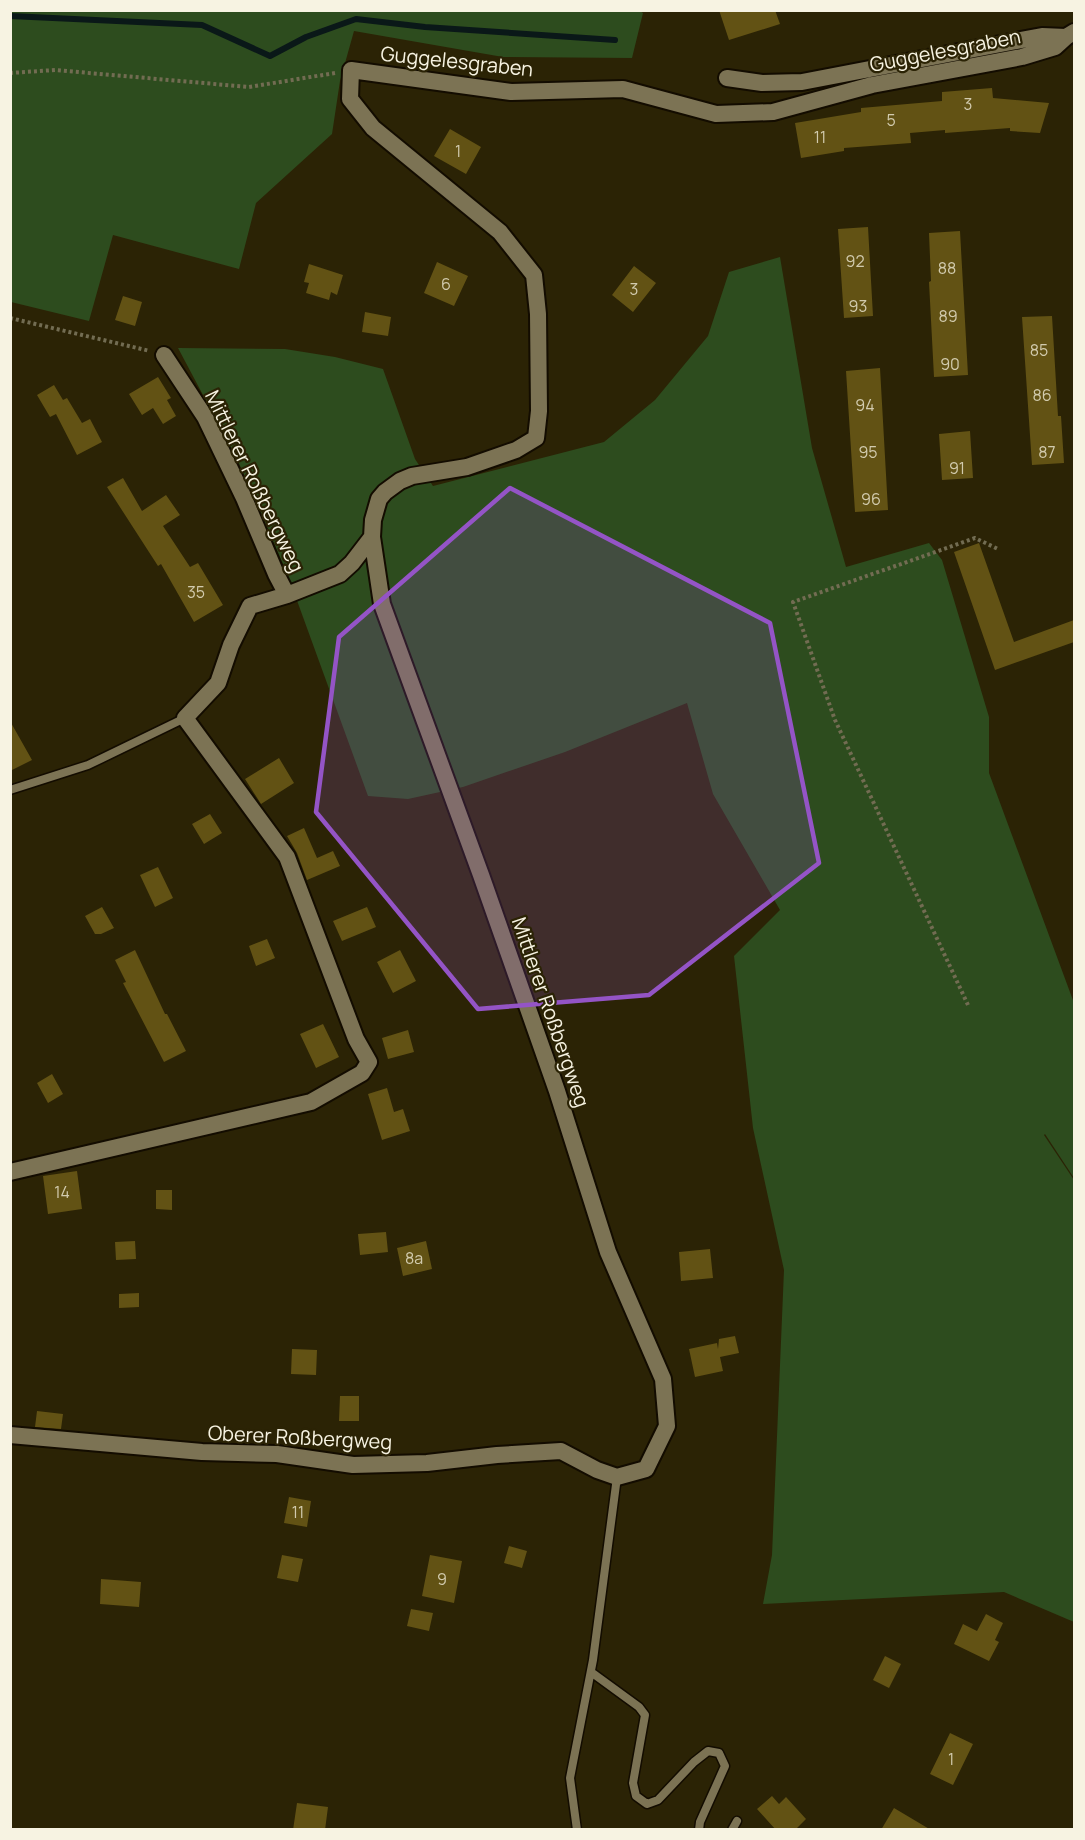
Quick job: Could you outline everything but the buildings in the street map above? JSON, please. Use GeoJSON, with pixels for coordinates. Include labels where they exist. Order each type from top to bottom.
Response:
{"type":"FeatureCollection","features":[{"type":"Feature","properties":{"kind":"street","name":"Guggelesgraben"},"geometry":{"type":"LineString","coordinates":[[351,70],[511,92],[623,89],[716,114],[773,112],[872,85],[1023,57],[1055,47],[1070,34]]}},
{"type":"Feature","properties":{"kind":"street","name":"Guggelesgraben"},"geometry":{"type":"LineString","coordinates":[[727,78],[762,83],[802,81],[1042,36],[1070,34]]}},
{"type":"Feature","properties":{"kind":"street","name":"Mittlerer Roßbergweg"},"geometry":{"type":"LineString","coordinates":[[351,70],[350,99],[373,128],[500,232],[534,275],[538,314],[539,411],[536,438],[516,450],[467,467],[412,476],[400,481],[379,499],[373,520],[372,537],[382,604],[553,1080],[608,1252],[663,1379],[667,1426],[646,1468],[617,1477]]}},
{"type":"Feature","properties":{"kind":"street","name":"Mittlerer Roßbergweg"},"geometry":{"type":"LineString","coordinates":[[164,355],[205,417],[287,595]]}},
{"type":"Feature","properties":{"kind":"street","name":"Mittlerer Roßbergweg"},"geometry":{"type":"LineString","coordinates":[[185,718],[218,683],[231,645],[250,606],[287,595],[340,574],[352,563],[372,537]]}},
{"type":"Feature","properties":{"kind":"street"},"geometry":{"type":"LineString","coordinates":[[10,1172],[311,1102],[362,1073],[369,1062],[356,1039],[286,857],[185,718]]}},
{"type":"Feature","properties":{"kind":"street","name":"Oberer Roßbergweg"},"geometry":{"type":"LineString","coordinates":[[10,1435],[202,1452],[277,1455],[353,1465],[427,1463],[561,1451],[597,1470],[617,1477]]}},
{"type":"Feature","properties":{"kind":"lane"},"geometry":{"type":"LineString","coordinates":[[10,790],[88,765],[185,718]]}},
{"type":"Feature","properties":{"kind":"lane"},"geometry":{"type":"LineString","coordinates":[[577,1830],[570,1778],[591,1672],[617,1477]]}},
{"type":"Feature","properties":{"kind":"lane"},"geometry":{"type":"LineString","coordinates":[[591,1672],[639,1707],[645,1715],[633,1783],[636,1796],[647,1804],[658,1800],[694,1762],[708,1751],[719,1753],[725,1766],[700,1822],[699,1830]]}},
{"type":"Feature","properties":{"kind":"lane"},"geometry":{"type":"LineString","coordinates":[[732,1830],[737,1821]]}},
{"type":"Feature","properties":{"kind":"path","name":"Guggelesgraben"},"geometry":{"type":"LineString","coordinates":[[10,73],[55,69],[249,87],[351,70]]}},
{"type":"Feature","properties":{"kind":"path"},"geometry":{"type":"LineString","coordinates":[[10,318],[164,355]]}},
{"type":"Feature","properties":{"kind":"path"},"geometry":{"type":"LineString","coordinates":[[968,1005],[835,720],[793,602],[975,538],[998,549]]}},
{"type":"Feature","properties":{"kind":"highlighted area"},"geometry":{"type":"Polygon","coordinates":[[[510,488],[770,623],[819,863],[649,995],[478,1009],[316,812],[339,637],[510,488]]]}},
{"type":"Feature","properties":{"kind":"green space"},"geometry":{"type":"Polygon","coordinates":[[[638,10],[643,13],[632,58],[503,57],[354,31],[340,81],[332,134],[256,203],[239,269],[113,235],[89,321],[11,302],[11,11],[638,10]]]}},
{"type":"Feature","properties":{"kind":"green space"},"geometry":{"type":"Polygon","coordinates":[[[780,257],[812,448],[846,567],[929,543],[942,560],[989,717],[989,773],[1074,1003],[1074,1178],[1044,1135],[1074,1180],[1074,1622],[1004,1592],[763,1604],[772,1555],[784,1270],[753,1128],[734,956],[780,910],[713,794],[687,703],[565,752],[463,787],[408,799],[368,796],[287,573],[237,459],[178,348],[285,349],[335,357],[383,369],[415,459],[433,486],[604,442],[655,400],[708,336],[729,272],[780,257]]]}},
{"type":"Feature","properties":{"kind":"waterway","name":"Guggelesgraben"},"geometry":{"type":"LineString","coordinates":[[10,16],[202,25],[270,56],[306,37],[356,19],[425,27],[615,40]]}}]}
